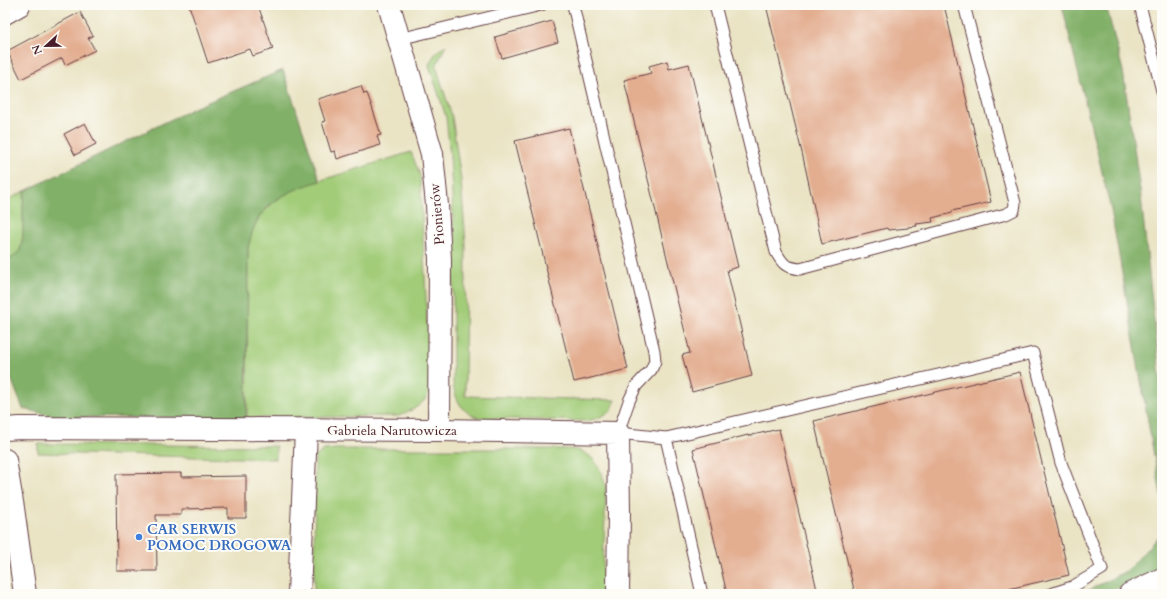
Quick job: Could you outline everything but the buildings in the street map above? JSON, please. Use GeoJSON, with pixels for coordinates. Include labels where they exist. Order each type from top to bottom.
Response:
{"type":"FeatureCollection","features":[{"type":"Feature","properties":{"kind":"street"},"geometry":{"type":"LineString","coordinates":[[5,13],[19,5]]}},
{"type":"Feature","properties":{"kind":"street","name":"Pionierów"},"geometry":{"type":"LineString","coordinates":[[388,5],[432,154],[440,259],[439,430]]}},
{"type":"Feature","properties":{"kind":"street","name":"Gabriela Narutowicza"},"geometry":{"type":"LineString","coordinates":[[5,430],[36,428],[439,430],[618,433]]}},
{"type":"Feature","properties":{"kind":"street"},"geometry":{"type":"LineString","coordinates":[[299,594],[306,430]]}},
{"type":"Feature","properties":{"kind":"street"},"geometry":{"type":"LineString","coordinates":[[618,433],[618,594]]}},
{"type":"Feature","properties":{"kind":"street"},"geometry":{"type":"LineString","coordinates":[[5,460],[12,496],[25,594]]}},
{"type":"Feature","properties":{"kind":"street"},"geometry":{"type":"LineString","coordinates":[[1130,594],[1162,579]]}},
{"type":"Feature","properties":{"kind":"lane"},"geometry":{"type":"LineString","coordinates":[[399,39],[541,5]]}},
{"type":"Feature","properties":{"kind":"lane"},"geometry":{"type":"LineString","coordinates":[[573,5],[654,351],[655,361],[651,370],[636,386],[618,433],[666,438],[1033,353],[1061,462],[1102,569],[1072,587],[1051,594]]}},
{"type":"Feature","properties":{"kind":"lane"},"geometry":{"type":"LineString","coordinates":[[715,5],[776,252],[782,263],[800,269],[1006,214],[1014,210],[1016,203],[964,5]]}},
{"type":"Feature","properties":{"kind":"lane"},"geometry":{"type":"LineString","coordinates":[[1140,5],[1162,91]]}},
{"type":"Feature","properties":{"kind":"lane"},"geometry":{"type":"LineString","coordinates":[[666,438],[702,594]]}},
{"type":"Feature","properties":{"kind":"green space"},"geometry":{"type":"Polygon","coordinates":[[[1062,5],[1106,5],[1123,71],[1141,197],[1162,387],[1162,501],[1111,210],[1062,5]]]}},
{"type":"Feature","properties":{"kind":"green space"},"geometry":{"type":"Polygon","coordinates":[[[446,45],[436,66],[452,117],[461,180],[466,245],[465,396],[615,400],[612,410],[598,418],[587,421],[478,418],[467,412],[457,399],[453,382],[453,216],[450,156],[446,117],[429,65],[440,49],[446,45]]]}},
{"type":"Feature","properties":{"kind":"green space"},"geometry":{"type":"Polygon","coordinates":[[[283,70],[320,181],[295,190],[272,203],[260,216],[252,232],[248,248],[246,418],[58,417],[23,409],[5,363],[5,260],[12,258],[20,250],[23,236],[23,205],[25,191],[194,108],[283,70]]]}},
{"type":"Feature","properties":{"kind":"green space"},"geometry":{"type":"Polygon","coordinates":[[[411,152],[420,175],[430,380],[430,390],[428,395],[418,406],[399,416],[247,418],[248,248],[252,231],[260,216],[275,201],[296,188],[411,152]]]}},
{"type":"Feature","properties":{"kind":"green space"},"geometry":{"type":"Polygon","coordinates":[[[25,191],[23,205],[23,236],[20,250],[12,258],[5,260],[5,201],[25,191]]]}},
{"type":"Feature","properties":{"kind":"green space"},"geometry":{"type":"Polygon","coordinates":[[[38,444],[276,446],[276,459],[38,453],[38,444]]]}},
{"type":"Feature","properties":{"kind":"green space"},"geometry":{"type":"Polygon","coordinates":[[[568,449],[586,453],[598,465],[606,487],[602,594],[314,594],[315,457],[324,450],[568,449]]]}},
{"type":"Feature","properties":{"kind":"green space"},"geometry":{"type":"Polygon","coordinates":[[[1162,532],[1162,569],[1105,594],[1081,594],[1128,570],[1162,532]]]}},
{"type":"Feature","properties":{"kind":"place","name":"CAR SERWIS POMOC DROGOWA"},"geometry":{"type":"Point","coordinates":[139,537]}}]}
